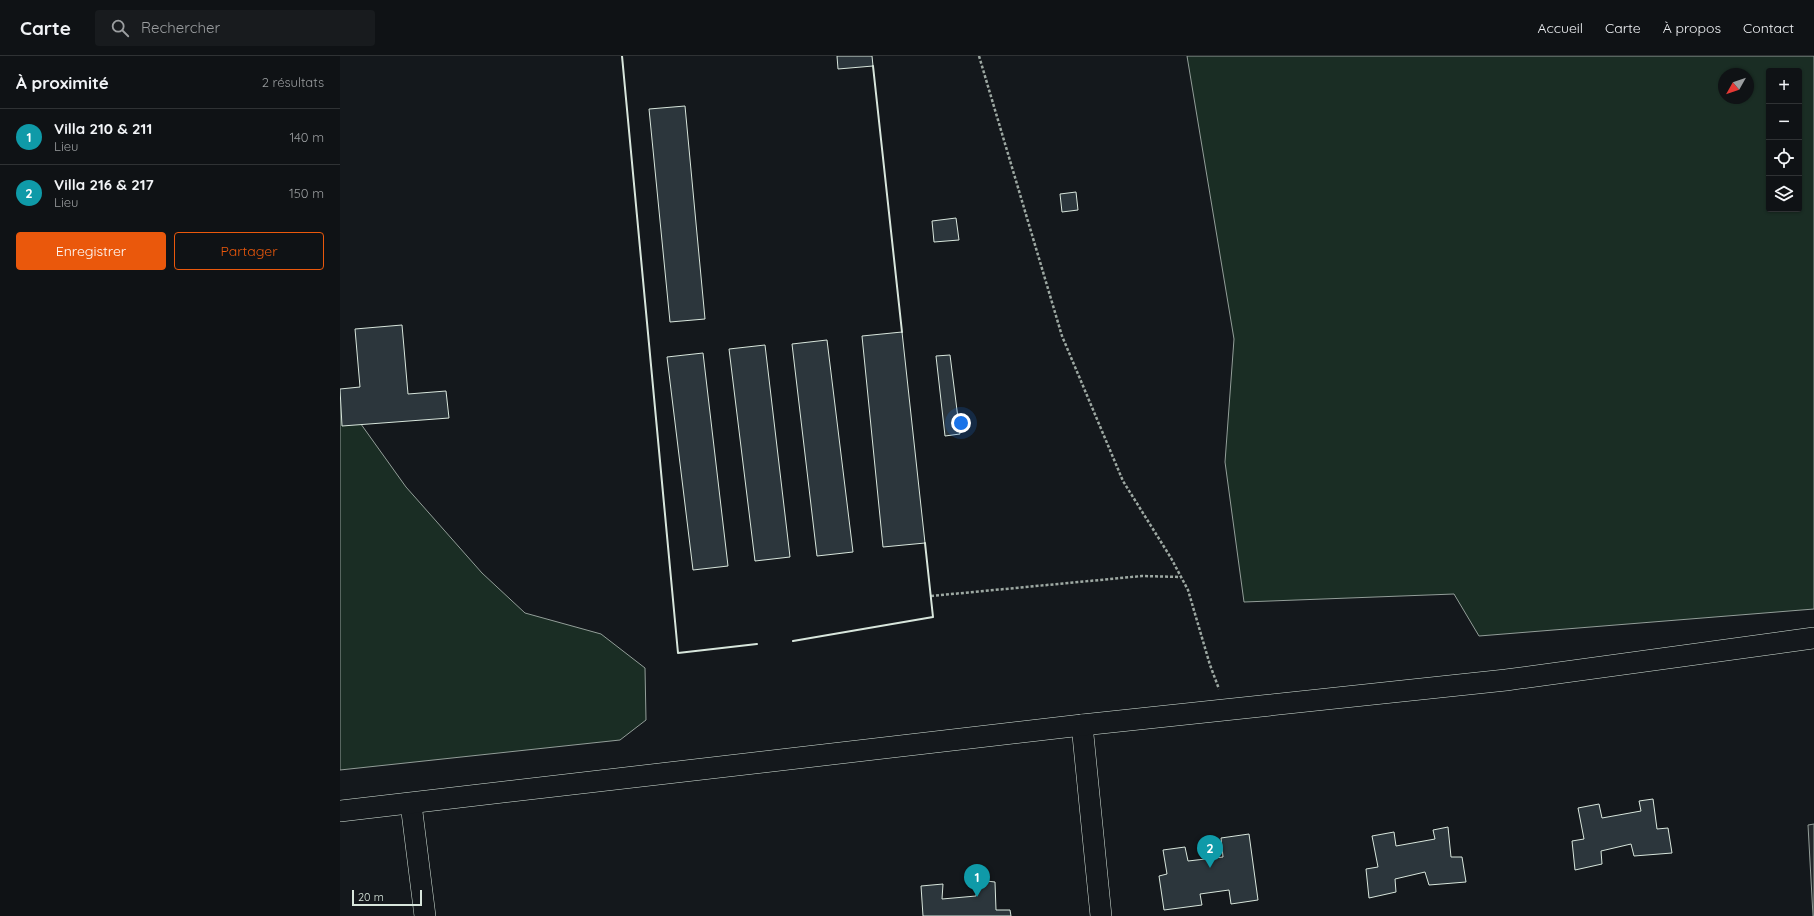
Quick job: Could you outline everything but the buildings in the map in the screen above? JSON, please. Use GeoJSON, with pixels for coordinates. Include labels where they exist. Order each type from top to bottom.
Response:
{"type":"FeatureCollection","features":[{"type":"Feature","properties":{"kind":"street"},"geometry":{"type":"LineString","coordinates":[[340,811],[1082,725],[1506,680],[1814,638]]}},
{"type":"Feature","properties":{"kind":"street"},"geometry":{"type":"LineString","coordinates":[[1082,725],[1101,916]]}},
{"type":"Feature","properties":{"kind":"street"},"geometry":{"type":"LineString","coordinates":[[410,804],[425,916]]}},
{"type":"Feature","properties":{"kind":"path"},"geometry":{"type":"LineString","coordinates":[[979,56],[1062,336],[1123,481],[1182,577],[1188,590],[1210,665],[1227,710]]}},
{"type":"Feature","properties":{"kind":"path"},"geometry":{"type":"LineString","coordinates":[[930,596],[1142,576],[1182,577]]}},
{"type":"Feature","properties":{"kind":"green space"},"geometry":{"type":"Polygon","coordinates":[[[1187,56],[1814,56],[1814,609],[1479,636],[1454,594],[1244,602],[1225,462],[1234,339],[1187,56]]]}},
{"type":"Feature","properties":{"kind":"green space"},"geometry":{"type":"Polygon","coordinates":[[[340,398],[343,399],[406,487],[482,573],[525,613],[601,634],[645,668],[646,720],[620,740],[340,770],[340,398]]]}},
{"type":"Feature","properties":{"kind":"shaded area"},"geometry":{"type":"Polygon","coordinates":[[[1814,824],[1814,916],[1813,916],[1808,825],[1814,824]]]}},
{"type":"Feature","properties":{"kind":"wall"},"geometry":{"type":"LineString","coordinates":[[622,56],[678,653],[757,644]]}},
{"type":"Feature","properties":{"kind":"wall"},"geometry":{"type":"LineString","coordinates":[[873,66],[902,332]]}},
{"type":"Feature","properties":{"kind":"wall"},"geometry":{"type":"LineString","coordinates":[[793,641],[933,617],[925,543]]}},
{"type":"Feature","properties":{"kind":"place","name":"Villa 216 & 217"},"geometry":{"type":"Point","coordinates":[1210,868]}},
{"type":"Feature","properties":{"kind":"place","name":"Villa 210 & 211"},"geometry":{"type":"Point","coordinates":[977,897]}}]}
